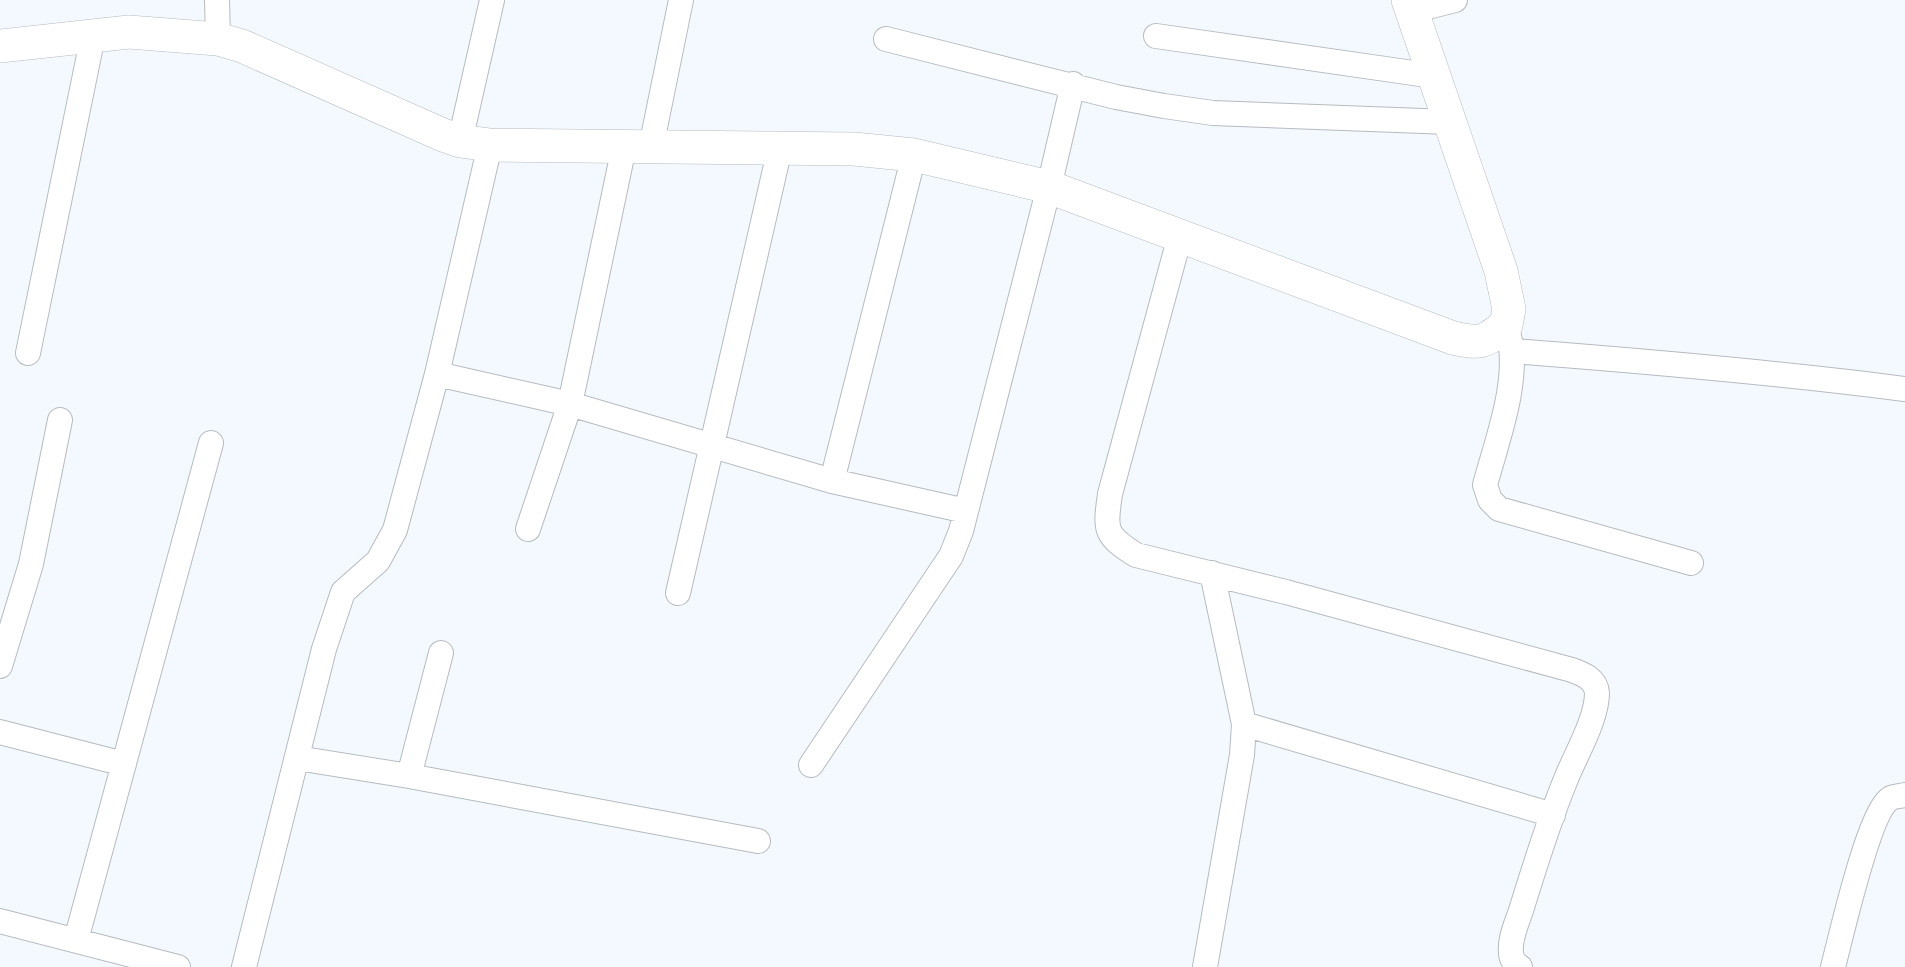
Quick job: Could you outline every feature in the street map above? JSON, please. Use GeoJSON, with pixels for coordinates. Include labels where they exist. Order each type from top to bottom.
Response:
{"type":"FeatureCollection","features":[{"type":"Feature","properties":{"kind":"street"},"geometry":{"type":"LineString","coordinates":[[206,38],[217,0]]}},
{"type":"Feature","properties":{"kind":"street"},"geometry":{"type":"LineString","coordinates":[[244,967],[324,649],[338,602],[343,592],[378,561],[395,530],[437,374],[475,143],[492,0]]}},
{"type":"Feature","properties":{"kind":"street"},"geometry":{"type":"LineString","coordinates":[[528,529],[570,404],[638,147],[681,0]]}},
{"type":"Feature","properties":{"kind":"street"},"geometry":{"type":"LineString","coordinates":[[1455,0],[1410,6],[1501,271],[1509,309],[1510,387],[1485,485],[1490,500],[1499,509],[1691,563]]}},
{"type":"Feature","properties":{"kind":"street"},"geometry":{"type":"LineString","coordinates":[[0,46],[129,32],[206,38],[242,46],[475,143],[854,149],[914,155],[1049,186],[1453,338],[1477,343],[1491,336],[1509,338],[1702,366],[1810,376],[1905,389]]}},
{"type":"Feature","properties":{"kind":"street"},"geometry":{"type":"LineString","coordinates":[[28,353],[93,36]]}},
{"type":"Feature","properties":{"kind":"street"},"geometry":{"type":"LineString","coordinates":[[1156,36],[1434,76]]}},
{"type":"Feature","properties":{"kind":"street"},"geometry":{"type":"LineString","coordinates":[[886,39],[1136,100],[1213,113],[1450,122]]}},
{"type":"Feature","properties":{"kind":"street"},"geometry":{"type":"LineString","coordinates":[[811,765],[951,556],[966,511],[1073,84]]}},
{"type":"Feature","properties":{"kind":"street"},"geometry":{"type":"LineString","coordinates":[[678,593],[780,148]]}},
{"type":"Feature","properties":{"kind":"street"},"geometry":{"type":"LineString","coordinates":[[832,480],[914,155]]}},
{"type":"Feature","properties":{"kind":"street"},"geometry":{"type":"LineString","coordinates":[[1180,236],[1110,494],[1106,523],[1116,542],[1136,555],[1212,573],[1560,666],[1586,675],[1594,683],[1597,692],[1593,714],[1553,815],[1512,939],[1510,954],[1520,967]]}},
{"type":"Feature","properties":{"kind":"street"},"geometry":{"type":"LineString","coordinates":[[437,374],[570,404],[832,480],[966,511]]}},
{"type":"Feature","properties":{"kind":"street"},"geometry":{"type":"LineString","coordinates":[[0,666],[31,564],[60,420]]}},
{"type":"Feature","properties":{"kind":"street"},"geometry":{"type":"LineString","coordinates":[[76,940],[211,443]]}},
{"type":"Feature","properties":{"kind":"street"},"geometry":{"type":"LineString","coordinates":[[1205,967],[1242,755],[1244,724],[1212,573]]}},
{"type":"Feature","properties":{"kind":"street"},"geometry":{"type":"LineString","coordinates":[[409,776],[441,653]]}},
{"type":"Feature","properties":{"kind":"street"},"geometry":{"type":"LineString","coordinates":[[1244,724],[1553,815]]}},
{"type":"Feature","properties":{"kind":"street"},"geometry":{"type":"LineString","coordinates":[[0,732],[124,764]]}},
{"type":"Feature","properties":{"kind":"street"},"geometry":{"type":"LineString","coordinates":[[297,758],[409,776],[758,841]]}},
{"type":"Feature","properties":{"kind":"street"},"geometry":{"type":"LineString","coordinates":[[1833,967],[1876,819],[1892,798],[1905,795]]}},
{"type":"Feature","properties":{"kind":"street"},"geometry":{"type":"LineString","coordinates":[[0,921],[76,940],[105,958],[178,967]]}}]}
